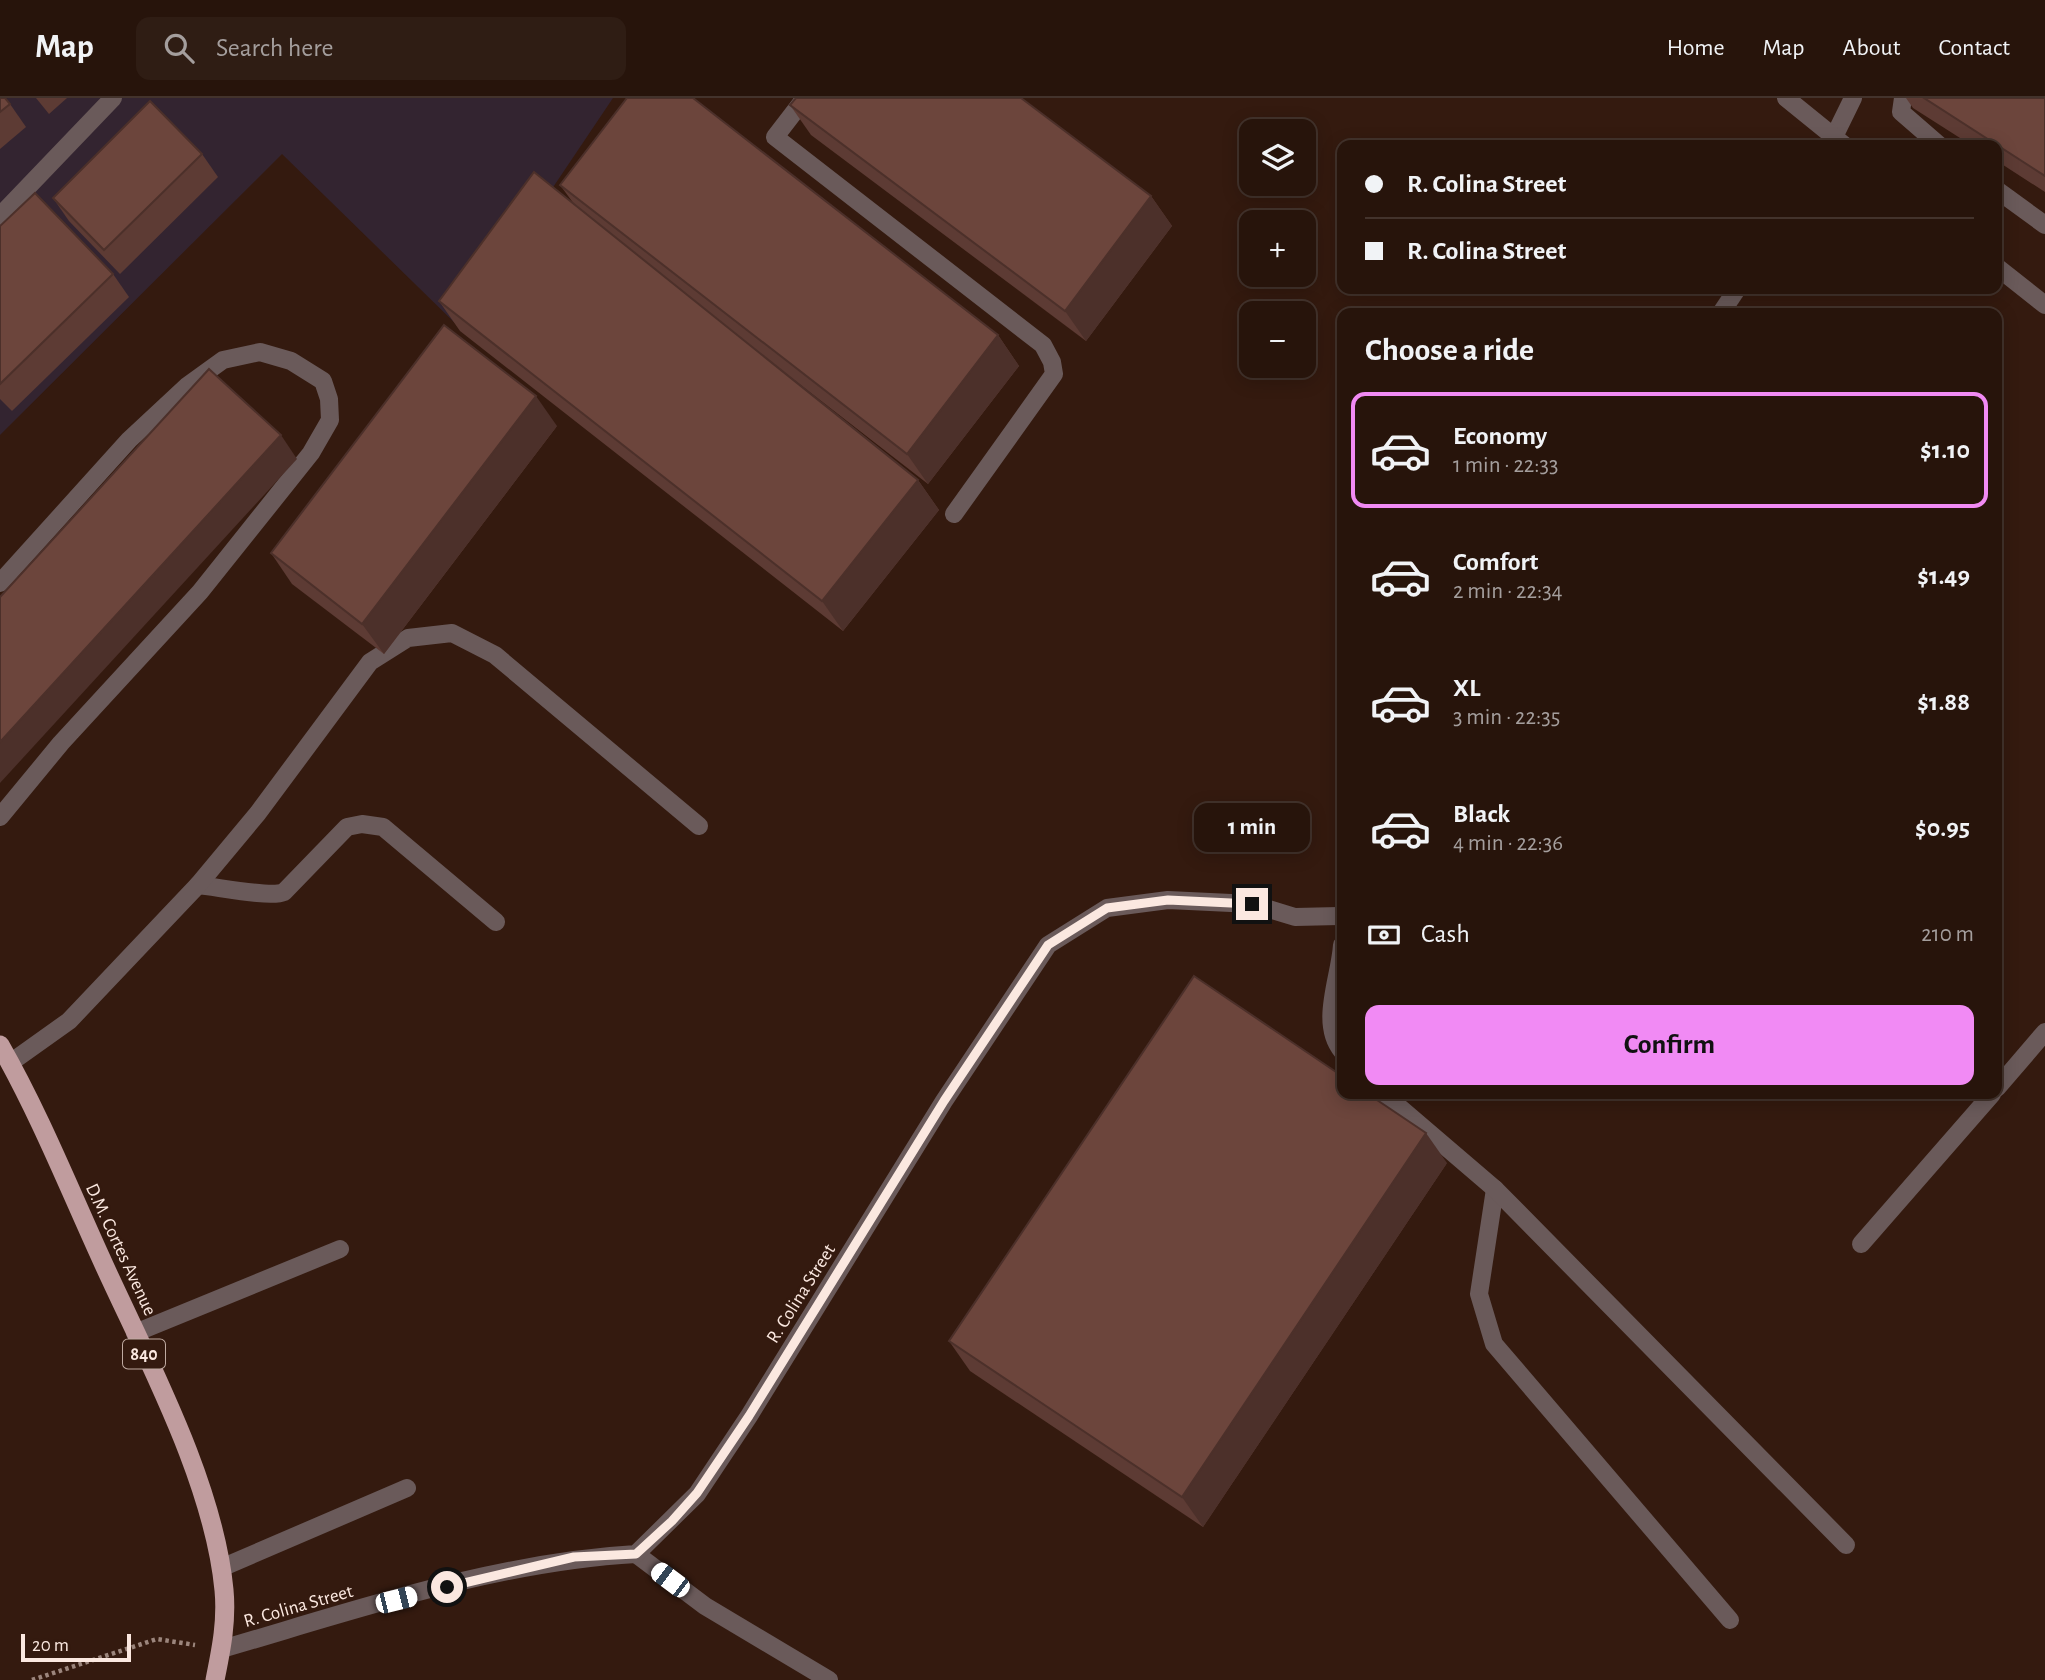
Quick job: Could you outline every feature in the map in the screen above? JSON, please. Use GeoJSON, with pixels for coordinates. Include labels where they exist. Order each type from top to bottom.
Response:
{"type":"FeatureCollection","features":[{"type":"Feature","properties":{"kind":"highway","name":"D.M. Cortes Avenue"},"geometry":{"type":"LineString","coordinates":[[0,1045],[135,1333],[181,1437],[207,1510],[221,1568],[225,1607],[222,1649],[215,1680]]}},
{"type":"Feature","properties":{"kind":"street"},"geometry":{"type":"LineString","coordinates":[[0,216],[113,98]]}},
{"type":"Feature","properties":{"kind":"street"},"geometry":{"type":"LineString","coordinates":[[805,98],[775,137],[1043,345],[1052,362],[1054,374],[954,514]]}},
{"type":"Feature","properties":{"kind":"street"},"geometry":{"type":"LineString","coordinates":[[1786,98],[1833,140]]}},
{"type":"Feature","properties":{"kind":"street"},"geometry":{"type":"LineString","coordinates":[[1837,140],[1853,98]]}},
{"type":"Feature","properties":{"kind":"street"},"geometry":{"type":"LineString","coordinates":[[1903,98],[1901,112],[1933,140]]}},
{"type":"Feature","properties":{"kind":"street"},"geometry":{"type":"LineString","coordinates":[[2002,194],[2045,225]]}},
{"type":"Feature","properties":{"kind":"street"},"geometry":{"type":"LineString","coordinates":[[2002,271],[2045,305]]}},
{"type":"Feature","properties":{"kind":"street"},"geometry":{"type":"LineString","coordinates":[[0,583],[129,440],[187,386],[223,360],[260,352],[291,361],[323,381],[329,399],[330,420],[311,453],[200,592],[61,743],[0,817]]}},
{"type":"Feature","properties":{"kind":"street"},"geometry":{"type":"LineString","coordinates":[[10,1063],[69,1021],[198,885],[258,813],[370,662],[408,638],[452,633],[495,655],[699,826]]}},
{"type":"Feature","properties":{"kind":"street"},"geometry":{"type":"LineString","coordinates":[[198,885],[236,888],[276,896],[284,892],[347,827],[362,824],[383,827],[496,922]]}},
{"type":"Feature","properties":{"kind":"street","name":"R. Colina Street"},"geometry":{"type":"LineString","coordinates":[[222,1649],[472,1580],[574,1557],[636,1554],[672,1521],[704,1482],[944,1101],[1048,945],[1107,908],[1168,900],[1252,904],[1295,917],[1337,919]]}},
{"type":"Feature","properties":{"kind":"street"},"geometry":{"type":"LineString","coordinates":[[1337,974],[1332,1002],[1334,1041],[1337,1045]]}},
{"type":"Feature","properties":{"kind":"street"},"geometry":{"type":"LineString","coordinates":[[2002,1082],[2045,1032]]}},
{"type":"Feature","properties":{"kind":"street"},"geometry":{"type":"LineString","coordinates":[[1390,1099],[1495,1189],[1846,1545]]}},
{"type":"Feature","properties":{"kind":"street"},"geometry":{"type":"LineString","coordinates":[[1861,1244],[1988,1099]]}},
{"type":"Feature","properties":{"kind":"street"},"geometry":{"type":"LineString","coordinates":[[1495,1189],[1479,1294],[1494,1344],[1730,1619]]}},
{"type":"Feature","properties":{"kind":"street"},"geometry":{"type":"LineString","coordinates":[[135,1333],[340,1249]]}},
{"type":"Feature","properties":{"kind":"street"},"geometry":{"type":"LineString","coordinates":[[221,1568],[407,1488]]}},
{"type":"Feature","properties":{"kind":"street"},"geometry":{"type":"LineString","coordinates":[[636,1554],[705,1606],[829,1680]]}},
{"type":"Feature","properties":{"kind":"path"},"geometry":{"type":"LineString","coordinates":[[32,1680],[157,1639],[222,1649]]}},
{"type":"Feature","properties":{"kind":"shaded area"},"geometry":{"type":"Polygon","coordinates":[[[0,98],[613,98],[459,327],[282,154],[0,435],[0,98]]]}},
{"type":"Feature","properties":{"kind":"building"},"geometry":{"type":"Polygon","coordinates":[[[0,98],[5,98],[10,104],[0,112],[0,98]]]}},
{"type":"Feature","properties":{"kind":"building"},"geometry":{"type":"Polygon","coordinates":[[[627,98],[693,98],[998,335],[907,454],[560,185],[627,98]]]}},
{"type":"Feature","properties":{"kind":"building"},"geometry":{"type":"Polygon","coordinates":[[[796,98],[1021,98],[1151,196],[1065,311],[790,105],[796,98]]]}},
{"type":"Feature","properties":{"kind":"building"},"geometry":{"type":"Polygon","coordinates":[[[1924,98],[2045,98],[2045,176],[2002,148],[2002,140],[1989,140],[1924,98]]]}},
{"type":"Feature","properties":{"kind":"building"},"geometry":{"type":"Polygon","coordinates":[[[150,101],[202,154],[104,250],[53,198],[150,101]]]}},
{"type":"Feature","properties":{"kind":"building"},"geometry":{"type":"Polygon","coordinates":[[[534,172],[918,480],[822,601],[439,301],[534,172]]]}},
{"type":"Feature","properties":{"kind":"building"},"geometry":{"type":"Polygon","coordinates":[[[35,193],[113,274],[0,384],[0,226],[35,193]]]}},
{"type":"Feature","properties":{"kind":"building"},"geometry":{"type":"Polygon","coordinates":[[[444,325],[536,396],[362,624],[271,553],[444,325]]]}},
{"type":"Feature","properties":{"kind":"building"},"geometry":{"type":"Polygon","coordinates":[[[209,369],[281,435],[0,742],[0,597],[209,369]]]}},
{"type":"Feature","properties":{"kind":"building"},"geometry":{"type":"Polygon","coordinates":[[[1194,976],[1337,1073],[1337,1099],[1375,1099],[1426,1133],[1182,1497],[949,1341],[1194,976]]]}},
{"type":"Feature","properties":{"kind":"route"},"geometry":{"type":"LineString","coordinates":[[447,1587],[574,1557],[636,1554],[672,1521],[697,1493],[749,1416],[944,1101],[1048,945],[1107,908],[1168,900],[1252,904]]}}]}
